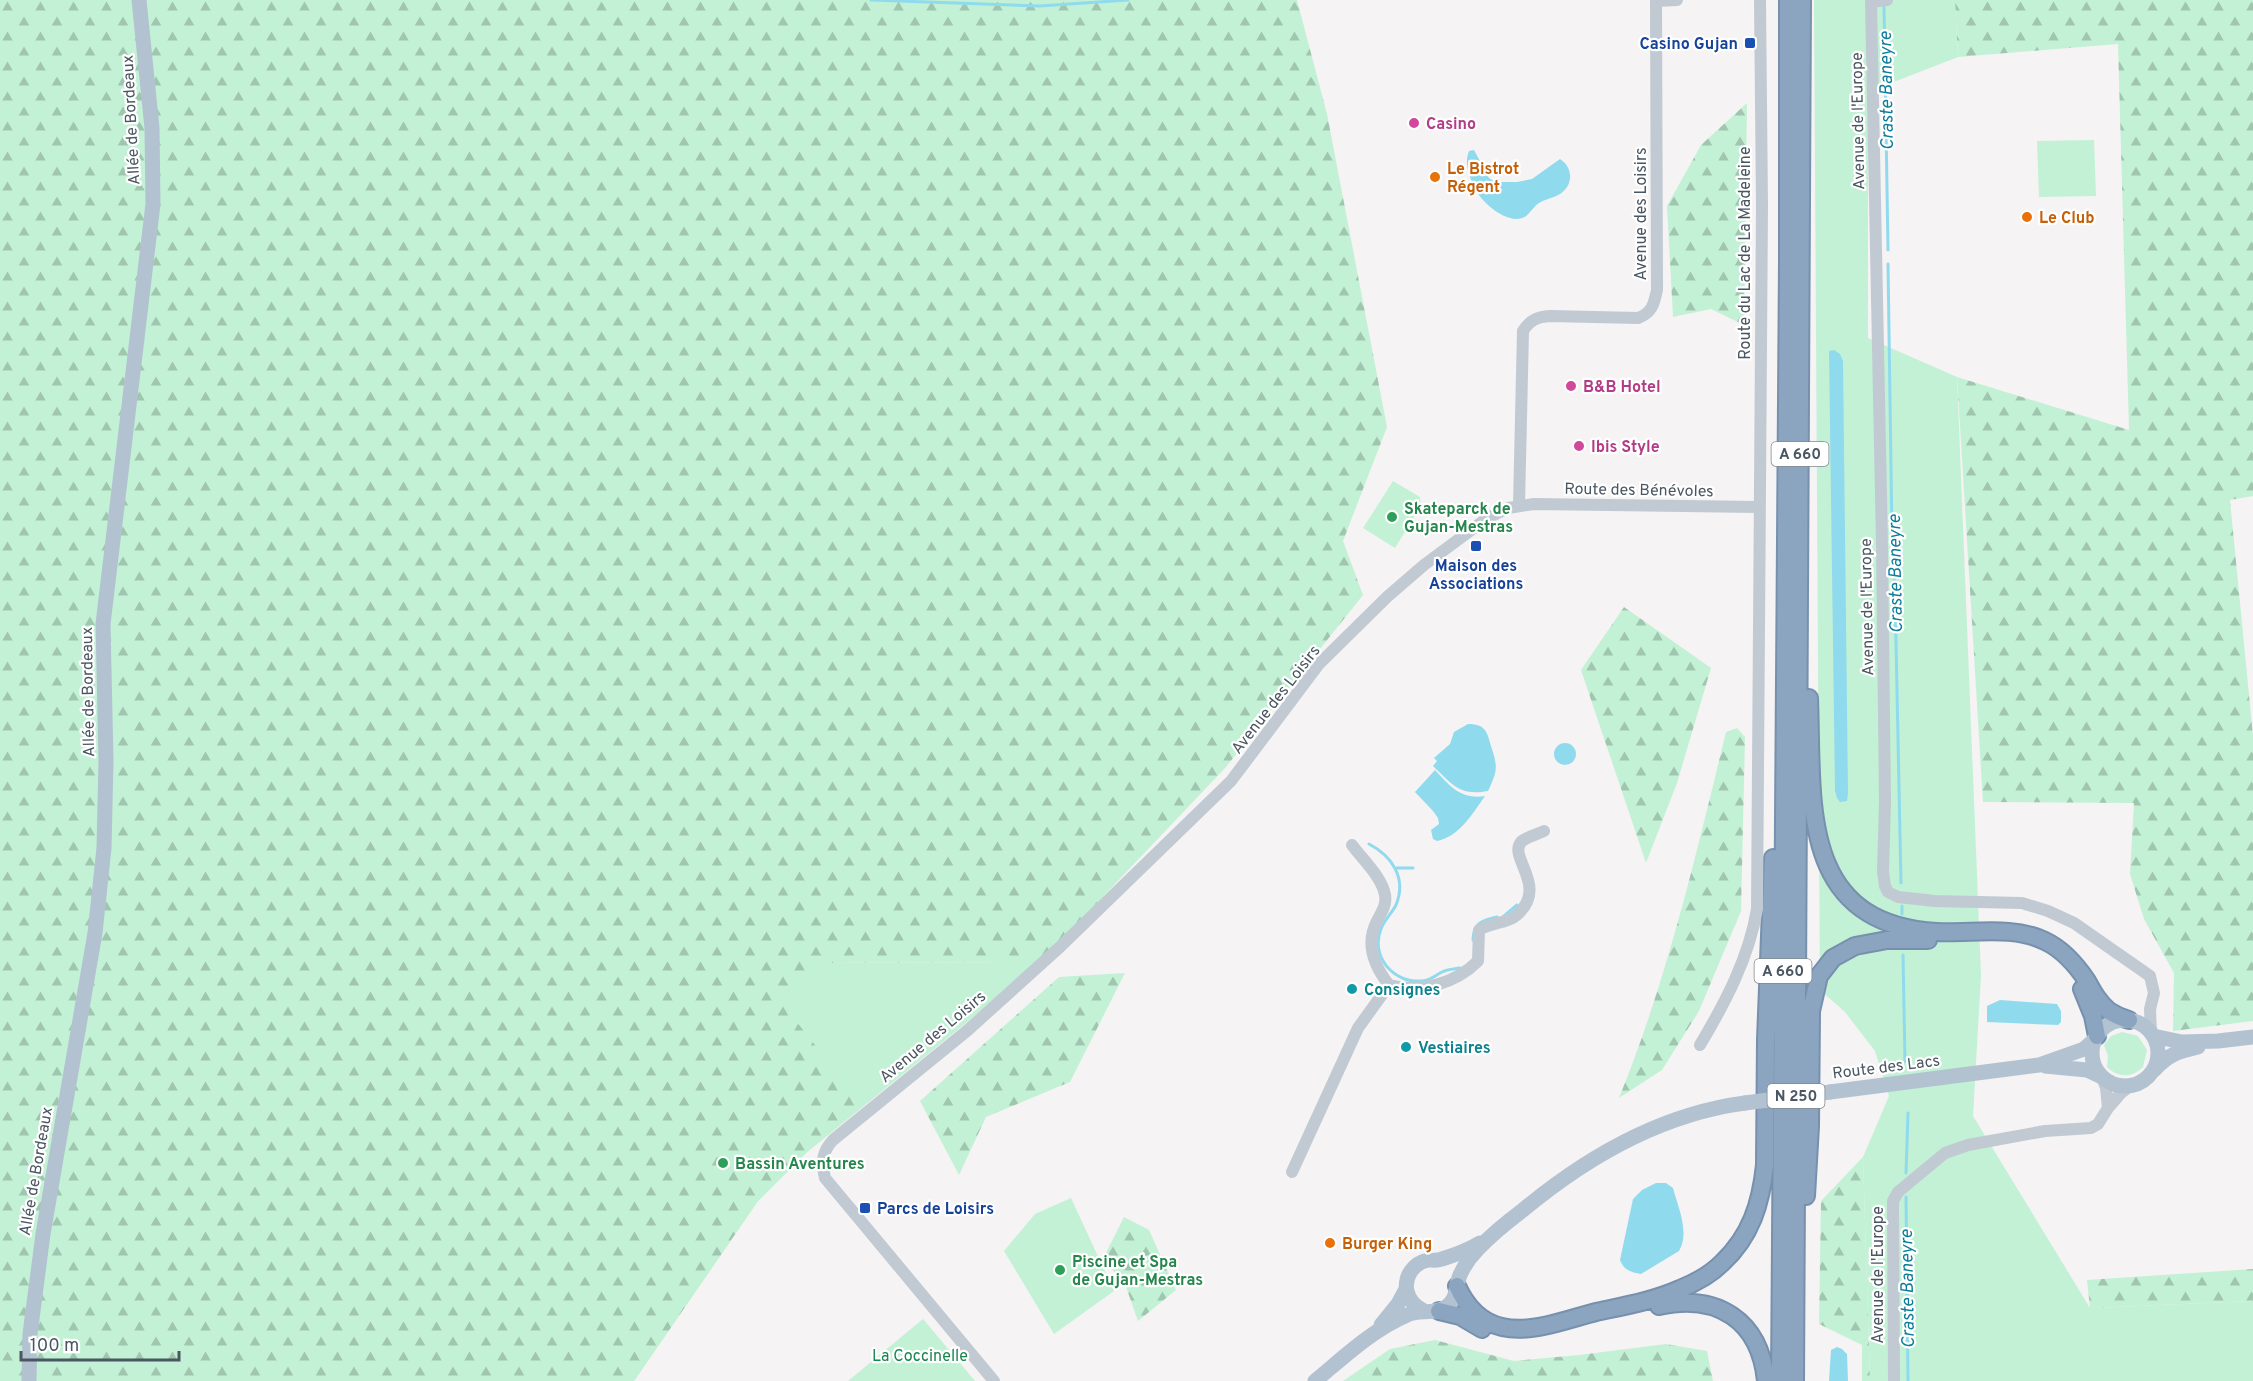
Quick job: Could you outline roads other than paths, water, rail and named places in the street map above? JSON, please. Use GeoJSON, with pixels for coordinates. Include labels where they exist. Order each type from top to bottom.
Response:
{"type":"FeatureCollection","features":[{"type":"Feature","properties":{"kind":"highway","name":"A 660"},"geometry":{"type":"LineString","coordinates":[[1788,0],[1785,668],[1788,1279]]}},
{"type":"Feature","properties":{"kind":"highway","name":"A 660"},"geometry":{"type":"LineString","coordinates":[[1797,908],[1802,0]]}},
{"type":"Feature","properties":{"kind":"highway"},"geometry":{"type":"LineString","coordinates":[[1801,397],[1809,559],[1808,669],[1813,806],[1817,836],[1830,873],[1840,888],[1862,909],[1891,924],[1922,931],[2021,934],[2045,941],[2057,948],[2076,966],[2102,1005],[2131,1021]]}},
{"type":"Feature","properties":{"kind":"highway"},"geometry":{"type":"LineString","coordinates":[[1458,1286],[1467,1304],[1485,1321],[1505,1328],[1532,1328],[1643,1301],[1682,1289],[1721,1265],[1749,1230],[1757,1211],[1765,1165],[1766,1040],[1775,788],[1785,668]]}},
{"type":"Feature","properties":{"kind":"highway","name":"N 250"},"geometry":{"type":"LineString","coordinates":[[1779,1381],[1788,1279],[1797,908]]}},
{"type":"Feature","properties":{"kind":"highway"},"geometry":{"type":"LineString","coordinates":[[1788,1279],[1804,1228],[1810,1126],[1812,998],[1818,976],[1833,958],[1855,946],[1887,940],[1997,940],[2038,946],[2061,962],[2078,983],[2091,1010],[2096,1038]]}},
{"type":"Feature","properties":{"kind":"highway","name":"N 250"},"geometry":{"type":"LineString","coordinates":[[1788,1279],[1795,1381]]}},
{"type":"Feature","properties":{"kind":"highway"},"geometry":{"type":"LineString","coordinates":[[1432,1311],[1460,1316],[1494,1334],[1520,1338],[1670,1303],[1704,1303],[1726,1311],[1745,1326],[1763,1360],[1766,1381]]}},
{"type":"Feature","properties":{"kind":"main road","name":"Allée de Bordeaux"},"geometry":{"type":"LineString","coordinates":[[29,1381],[30,1334],[43,1234],[95,933],[104,848],[106,761],[103,624],[153,204],[152,129],[139,0]]}},
{"type":"Feature","properties":{"kind":"main road"},"geometry":{"type":"LineString","coordinates":[[2154,1071],[2158,1051],[2152,1034],[2145,1027],[2131,1021],[2119,1021],[2109,1024],[2096,1038],[2092,1049],[2092,1060],[2102,1077],[2110,1083],[2130,1086],[2139,1083],[2154,1071],[2173,1053],[2218,1041]]}},
{"type":"Feature","properties":{"kind":"main road"},"geometry":{"type":"LineString","coordinates":[[2152,1034],[2182,1042],[2218,1041],[2253,1036]]}},
{"type":"Feature","properties":{"kind":"main road","name":"Route des Lacs"},"geometry":{"type":"LineString","coordinates":[[1377,1330],[1398,1304],[1406,1288],[1406,1280],[1414,1266],[1422,1262],[1438,1261],[1469,1250],[1488,1238],[1546,1191],[1619,1143],[1681,1118],[1745,1103],[2039,1065],[2084,1049],[2096,1038]]}},
{"type":"Feature","properties":{"kind":"main road","name":"Route des Lacs"},"geometry":{"type":"LineString","coordinates":[[2039,1065],[2087,1070],[2102,1077]]}},
{"type":"Feature","properties":{"kind":"main road","name":"Route des Lacs"},"geometry":{"type":"LineString","coordinates":[[1315,1381],[1377,1330],[1409,1313],[1432,1311],[1452,1301],[1459,1278],[1466,1265],[1488,1238]]}},
{"type":"Feature","properties":{"kind":"main road"},"geometry":{"type":"LineString","coordinates":[[1438,1261],[1452,1270],[1458,1286]]}},
{"type":"Feature","properties":{"kind":"main road"},"geometry":{"type":"LineString","coordinates":[[1406,1288],[1412,1302],[1432,1311]]}},
{"type":"Feature","properties":{"kind":"street"},"geometry":{"type":"LineString","coordinates":[[1656,1],[1677,0]]}},
{"type":"Feature","properties":{"kind":"street","name":"Route du Lac de La Madeleine"},"geometry":{"type":"LineString","coordinates":[[1700,1045],[1726,999],[1747,950],[1753,933],[1757,909],[1758,507],[1762,205],[1760,0]]}},
{"type":"Feature","properties":{"kind":"street","name":"Avenue de l'Europe"},"geometry":{"type":"LineString","coordinates":[[1887,0],[1871,2],[1885,886],[1888,892],[1898,897],[1928,901],[2022,903],[2060,915],[2150,976],[2154,993],[2150,1010],[2152,1034]]}},
{"type":"Feature","properties":{"kind":"street","name":"Avenue des Loisirs"},"geometry":{"type":"LineString","coordinates":[[994,1381],[830,1185],[822,1166],[826,1148],[848,1127],[985,1015],[1061,946],[1231,781],[1319,664],[1387,597],[1476,526],[1503,510],[1519,505],[1523,331],[1529,322],[1539,317],[1550,316],[1638,318],[1647,314],[1654,304],[1657,290],[1656,1]]}},
{"type":"Feature","properties":{"kind":"street","name":"Route des Bénévoles"},"geometry":{"type":"LineString","coordinates":[[1519,505],[1758,507]]}},
{"type":"Feature","properties":{"kind":"street"},"geometry":{"type":"LineString","coordinates":[[1352,845],[1382,886],[1386,897],[1385,906],[1371,937],[1371,948],[1377,970],[1389,985],[1418,989],[1466,974],[1478,961],[1479,930],[1507,921],[1525,906],[1530,884],[1527,871],[1518,855],[1519,846],[1522,841],[1544,831]]}},
{"type":"Feature","properties":{"kind":"street"},"geometry":{"type":"LineString","coordinates":[[1292,1172],[1358,1028],[1389,985]]}},
{"type":"Feature","properties":{"kind":"street"},"geometry":{"type":"LineString","coordinates":[[2131,1021],[2150,1010]]}},
{"type":"Feature","properties":{"kind":"street"},"geometry":{"type":"LineString","coordinates":[[2102,1077],[2108,1093],[2108,1107]]}},
{"type":"Feature","properties":{"kind":"street","name":"Avenue de l'Europe"},"geometry":{"type":"LineString","coordinates":[[1894,1381],[1893,1201],[1898,1192],[1935,1159],[1952,1150],[2045,1131],[2091,1128],[2100,1122],[2108,1107],[2130,1086]]}},
{"type":"Feature","properties":{"kind":"water"},"geometry":{"type":"Polygon","coordinates":[[[1474,150],[1489,178],[1495,182],[1532,179],[1560,159],[1569,171],[1570,181],[1560,194],[1539,203],[1524,217],[1509,218],[1494,210],[1477,193],[1467,164],[1469,151],[1474,150]]]}},
{"type":"Feature","properties":{"kind":"water"},"geometry":{"type":"Polygon","coordinates":[[[1834,350],[1840,354],[1843,361],[1848,793],[1847,801],[1840,802],[1835,791],[1829,351],[1834,350]]]}},
{"type":"Feature","properties":{"kind":"water"},"geometry":{"type":"Polygon","coordinates":[[[1468,724],[1483,728],[1490,743],[1496,770],[1488,791],[1470,792],[1457,788],[1433,766],[1437,761],[1434,758],[1450,744],[1454,732],[1468,724]]]}},
{"type":"Feature","properties":{"kind":"water"},"geometry":{"type":"Polygon","coordinates":[[[1565,743],[1573,746],[1576,754],[1573,762],[1565,765],[1557,762],[1554,754],[1557,746],[1565,743]]]}},
{"type":"Feature","properties":{"kind":"water"},"geometry":{"type":"Polygon","coordinates":[[[1435,770],[1463,794],[1485,796],[1459,829],[1445,839],[1437,841],[1433,839],[1431,830],[1439,824],[1438,818],[1415,792],[1435,770]]]}},
{"type":"Feature","properties":{"kind":"water"},"geometry":{"type":"Polygon","coordinates":[[[2000,1000],[2057,1004],[2061,1011],[2061,1022],[2058,1025],[1987,1022],[1987,1006],[2000,1000]]]}},
{"type":"Feature","properties":{"kind":"water"},"geometry":{"type":"Polygon","coordinates":[[[1656,1183],[1666,1183],[1673,1188],[1682,1220],[1682,1244],[1679,1251],[1641,1274],[1628,1270],[1620,1260],[1633,1199],[1642,1190],[1656,1183]]]}},
{"type":"Feature","properties":{"kind":"water"},"geometry":{"type":"Polygon","coordinates":[[[1837,1347],[1847,1354],[1848,1381],[1829,1381],[1831,1350],[1837,1347]]]}},
{"type":"Feature","properties":{"kind":"waterway"},"geometry":{"type":"LineString","coordinates":[[871,0],[1040,6],[1128,0]]}},
{"type":"Feature","properties":{"kind":"waterway","name":"Craste Baneyre"},"geometry":{"type":"LineString","coordinates":[[1884,5],[1888,250]]}},
{"type":"Feature","properties":{"kind":"waterway","name":"Craste Baneyre"},"geometry":{"type":"LineString","coordinates":[[1888,264],[1901,883]]}},
{"type":"Feature","properties":{"kind":"waterway"},"geometry":{"type":"LineString","coordinates":[[1369,844],[1391,861],[1400,886],[1396,905],[1382,926],[1378,939],[1381,958],[1386,966],[1401,978],[1421,981],[1446,970],[1460,968]]}},
{"type":"Feature","properties":{"kind":"waterway"},"geometry":{"type":"LineString","coordinates":[[1397,868],[1413,868]]}},
{"type":"Feature","properties":{"kind":"waterway"},"geometry":{"type":"LineString","coordinates":[[1504,916],[1517,905]]}},
{"type":"Feature","properties":{"kind":"waterway","name":"Craste Baneyre"},"geometry":{"type":"LineString","coordinates":[[1902,906],[1902,914]]}},
{"type":"Feature","properties":{"kind":"waterway"},"geometry":{"type":"LineString","coordinates":[[1473,940],[1473,934],[1480,923],[1497,917]]}},
{"type":"Feature","properties":{"kind":"waterway","name":"Craste Baneyre"},"geometry":{"type":"LineString","coordinates":[[1903,955],[1905,1062]]}},
{"type":"Feature","properties":{"kind":"waterway","name":"Craste Baneyre"},"geometry":{"type":"LineString","coordinates":[[1906,1173],[1908,1113]]}},
{"type":"Feature","properties":{"kind":"waterway","name":"Craste Baneyre"},"geometry":{"type":"LineString","coordinates":[[1906,1197],[1908,1381]]}},
{"type":"Feature","properties":{"kind":"place","name":"Casino Gujan"},"geometry":{"type":"Point","coordinates":[1750,43]}},
{"type":"Feature","properties":{"kind":"place","name":"Casino"},"geometry":{"type":"Point","coordinates":[1414,123]}},
{"type":"Feature","properties":{"kind":"place","name":"Le Bistrot Régent"},"geometry":{"type":"Point","coordinates":[1435,177]}},
{"type":"Feature","properties":{"kind":"place","name":"Le Club"},"geometry":{"type":"Point","coordinates":[2027,217]}},
{"type":"Feature","properties":{"kind":"place","name":"B&B Hotel"},"geometry":{"type":"Point","coordinates":[1571,386]}},
{"type":"Feature","properties":{"kind":"place","name":"Ibis Style"},"geometry":{"type":"Point","coordinates":[1579,446]}},
{"type":"Feature","properties":{"kind":"place","name":"Skateparck de Gujan-Mestras"},"geometry":{"type":"Point","coordinates":[1392,517]}},
{"type":"Feature","properties":{"kind":"place","name":"Maison des Associations"},"geometry":{"type":"Point","coordinates":[1476,546]}},
{"type":"Feature","properties":{"kind":"place","name":"Consignes"},"geometry":{"type":"Point","coordinates":[1352,989]}},
{"type":"Feature","properties":{"kind":"place","name":"Vestiaires"},"geometry":{"type":"Point","coordinates":[1406,1047]}},
{"type":"Feature","properties":{"kind":"place","name":"Bassin Aventures"},"geometry":{"type":"Point","coordinates":[723,1163]}},
{"type":"Feature","properties":{"kind":"place","name":"Parcs de Loisirs"},"geometry":{"type":"Point","coordinates":[865,1208]}},
{"type":"Feature","properties":{"kind":"place","name":"Burger King"},"geometry":{"type":"Point","coordinates":[1330,1243]}},
{"type":"Feature","properties":{"kind":"place","name":"Piscine et Spa de Gujan-Mestras"},"geometry":{"type":"Point","coordinates":[1060,1270]}},
{"type":"Feature","properties":{"kind":"park label","name":"La Coccinelle"},"geometry":{"type":"Point","coordinates":[920,1355]}}]}
